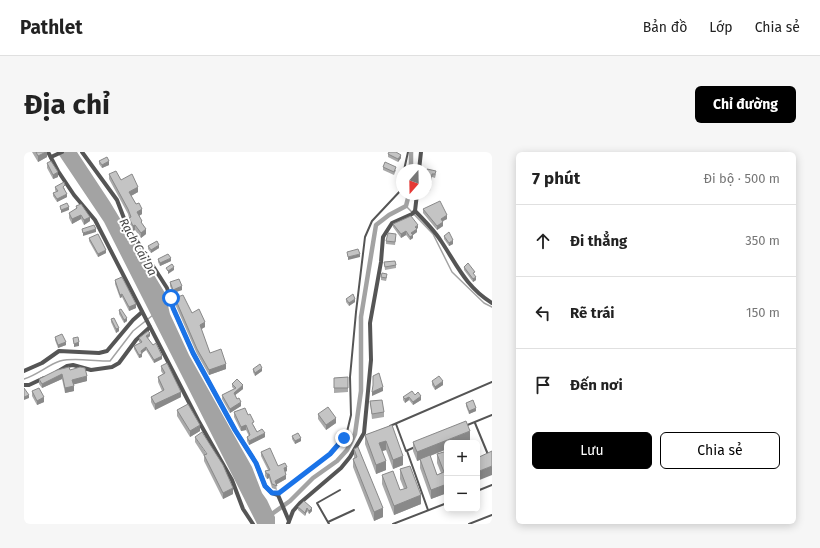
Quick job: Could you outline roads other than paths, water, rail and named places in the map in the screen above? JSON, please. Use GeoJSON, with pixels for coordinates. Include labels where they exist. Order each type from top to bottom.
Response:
{"type":"FeatureCollection","features":[{"type":"Feature","properties":{"kind":"street"},"geometry":{"type":"LineString","coordinates":[[48,152],[74,195],[95,220],[198,420],[232,480],[243,508],[253,524]]}},
{"type":"Feature","properties":{"kind":"street"},"geometry":{"type":"LineString","coordinates":[[51,157],[62,152]]}},
{"type":"Feature","properties":{"kind":"street"},"geometry":{"type":"LineString","coordinates":[[82,152],[117,200],[130,234],[138,241],[167,288],[173,308],[193,353],[235,430],[256,463],[265,486],[272,493],[278,495],[288,522]]}},
{"type":"Feature","properties":{"kind":"street"},"geometry":{"type":"LineString","coordinates":[[420,164],[421,152]]}},
{"type":"Feature","properties":{"kind":"street"},"geometry":{"type":"LineString","coordinates":[[288,522],[300,503],[341,468],[364,433],[371,360],[370,323],[381,262],[383,237],[392,223],[413,212],[416,200]]}},
{"type":"Feature","properties":{"kind":"street"},"geometry":{"type":"LineString","coordinates":[[413,212],[440,240],[460,273],[470,285],[492,303]]}},
{"type":"Feature","properties":{"kind":"street"},"geometry":{"type":"LineString","coordinates":[[24,372],[59,352],[99,353],[107,351],[142,312]]}},
{"type":"Feature","properties":{"kind":"street"},"geometry":{"type":"LineString","coordinates":[[55,372],[67,366],[73,365],[90,370],[112,367],[119,363],[136,340],[150,327]]}},
{"type":"Feature","properties":{"kind":"street"},"geometry":{"type":"LineString","coordinates":[[24,385],[28,385],[48,376]]}},
{"type":"Feature","properties":{"kind":"lane"},"geometry":{"type":"LineString","coordinates":[[405,164],[408,152]]}},
{"type":"Feature","properties":{"kind":"lane"},"geometry":{"type":"LineString","coordinates":[[272,493],[279,493],[330,454],[347,432],[351,415],[350,377],[365,237],[372,221],[396,195]]}},
{"type":"Feature","properties":{"kind":"lane"},"geometry":{"type":"LineString","coordinates":[[386,428],[492,382]]}},
{"type":"Feature","properties":{"kind":"lane"},"geometry":{"type":"LineString","coordinates":[[461,428],[492,415]]}},
{"type":"Feature","properties":{"kind":"lane"},"geometry":{"type":"LineString","coordinates":[[475,422],[489,457],[492,456]]}},
{"type":"Feature","properties":{"kind":"lane"},"geometry":{"type":"LineString","coordinates":[[396,424],[428,510]]}},
{"type":"Feature","properties":{"kind":"lane"},"geometry":{"type":"LineString","coordinates":[[406,451],[420,445]]}},
{"type":"Feature","properties":{"kind":"lane"},"geometry":{"type":"LineString","coordinates":[[480,490],[492,486]]}},
{"type":"Feature","properties":{"kind":"lane"},"geometry":{"type":"LineString","coordinates":[[340,490],[317,503],[329,523],[354,510]]}},
{"type":"Feature","properties":{"kind":"lane"},"geometry":{"type":"LineString","coordinates":[[393,524],[444,504]]}},
{"type":"Feature","properties":{"kind":"lane"},"geometry":{"type":"LineString","coordinates":[[469,524],[492,515]]}},
{"type":"Feature","properties":{"kind":"waterway"},"geometry":{"type":"LineString","coordinates":[[411,152],[411,164]]}},
{"type":"Feature","properties":{"kind":"waterway"},"geometry":{"type":"LineString","coordinates":[[269,516],[290,501],[313,478],[337,461],[347,450],[355,434],[361,391],[361,317],[376,225],[389,215],[406,206],[408,200]]}},
{"type":"Feature","properties":{"kind":"waterway"},"geometry":{"type":"LineString","coordinates":[[406,206],[433,234],[452,272],[484,303],[492,307]]}},
{"type":"Feature","properties":{"kind":"waterway"},"geometry":{"type":"LineString","coordinates":[[24,379],[60,361],[73,359],[110,361],[133,331],[153,315]]}},
{"type":"Feature","properties":{"kind":"water label","name":"Rạch Cái Da"},"geometry":{"type":"Point","coordinates":[138,247]}}]}
